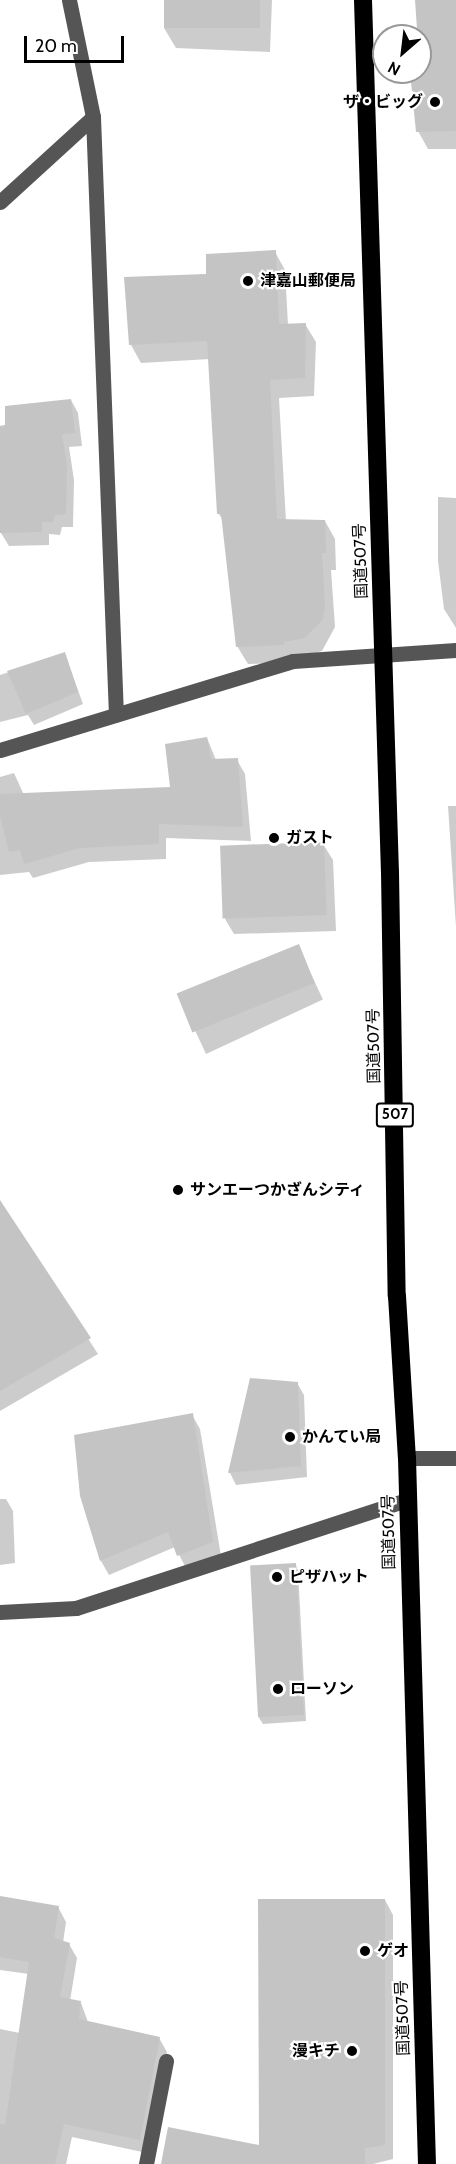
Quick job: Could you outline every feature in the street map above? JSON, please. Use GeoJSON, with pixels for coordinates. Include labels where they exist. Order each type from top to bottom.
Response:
{"type":"FeatureCollection","features":[{"type":"Feature","properties":{"kind":"highway","name":"国道507号"},"geometry":{"type":"LineString","coordinates":[[363,0],[384,655],[397,1296],[407,1458],[427,2164]]}},
{"type":"Feature","properties":{"kind":"street"},"geometry":{"type":"LineString","coordinates":[[69,0],[93,117],[116,715]]}},
{"type":"Feature","properties":{"kind":"street"},"geometry":{"type":"LineString","coordinates":[[0,202],[93,117]]}},
{"type":"Feature","properties":{"kind":"street"},"geometry":{"type":"LineString","coordinates":[[0,750],[293,661],[456,650]]}},
{"type":"Feature","properties":{"kind":"street"},"geometry":{"type":"LineString","coordinates":[[407,1458],[456,1458]]}},
{"type":"Feature","properties":{"kind":"street"},"geometry":{"type":"LineString","coordinates":[[0,1611],[76,1608],[407,1500]]}},
{"type":"Feature","properties":{"kind":"street"},"geometry":{"type":"LineString","coordinates":[[146,2164],[166,2061]]}},
{"type":"Feature","properties":{"kind":"building"},"geometry":{"type":"Polygon","coordinates":[[[164,0],[260,0],[260,28],[164,28],[164,0]]]}},
{"type":"Feature","properties":{"kind":"building"},"geometry":{"type":"Polygon","coordinates":[[[415,0],[456,0],[456,131],[416,132],[411,84],[432,84],[432,24],[417,24],[415,0]]]}},
{"type":"Feature","properties":{"kind":"building"},"geometry":{"type":"Polygon","coordinates":[[[276,250],[279,324],[306,323],[305,378],[270,380],[277,519],[325,520],[326,553],[322,553],[325,608],[322,621],[304,638],[284,642],[284,645],[236,647],[221,514],[217,514],[207,341],[129,345],[124,277],[206,274],[206,254],[276,250]]]}},
{"type":"Feature","properties":{"kind":"building"},"geometry":{"type":"Polygon","coordinates":[[[71,399],[75,433],[62,434],[67,465],[66,514],[55,515],[53,522],[42,522],[42,532],[0,533],[0,426],[5,425],[5,406],[71,399]]]}},
{"type":"Feature","properties":{"kind":"building"},"geometry":{"type":"Polygon","coordinates":[[[65,652],[78,692],[26,714],[7,671],[65,652]]]}},
{"type":"Feature","properties":{"kind":"building"},"geometry":{"type":"Polygon","coordinates":[[[207,737],[211,759],[238,758],[243,827],[159,824],[159,844],[80,848],[24,864],[20,850],[9,852],[0,816],[0,794],[170,787],[165,744],[207,737]]]}},
{"type":"Feature","properties":{"kind":"building"},"geometry":{"type":"Polygon","coordinates":[[[324,842],[327,915],[223,919],[220,846],[324,842]]]}},
{"type":"Feature","properties":{"kind":"building"},"geometry":{"type":"Polygon","coordinates":[[[299,944],[315,983],[192,1032],[177,993],[299,944]]]}},
{"type":"Feature","properties":{"kind":"building"},"geometry":{"type":"Polygon","coordinates":[[[0,1200],[91,1338],[0,1391],[0,1200]]]}},
{"type":"Feature","properties":{"kind":"building"},"geometry":{"type":"Polygon","coordinates":[[[250,1378],[298,1382],[301,1466],[228,1473],[250,1378]]]}},
{"type":"Feature","properties":{"kind":"building"},"geometry":{"type":"Polygon","coordinates":[[[193,1413],[213,1542],[177,1556],[168,1532],[100,1561],[80,1496],[74,1435],[193,1413]]]}},
{"type":"Feature","properties":{"kind":"building"},"geometry":{"type":"Polygon","coordinates":[[[296,1563],[304,1715],[258,1717],[250,1565],[296,1563]]]}},
{"type":"Feature","properties":{"kind":"building"},"geometry":{"type":"Polygon","coordinates":[[[0,1896],[59,1906],[54,1938],[70,1943],[60,1997],[81,2001],[79,2019],[160,2037],[140,2140],[64,2124],[55,2164],[0,2164],[0,2124],[5,2125],[29,1962],[0,1957],[0,1896]]]}},
{"type":"Feature","properties":{"kind":"building"},"geometry":{"type":"Polygon","coordinates":[[[258,1899],[385,1899],[385,2145],[365,2148],[365,2164],[161,2164],[168,2127],[259,2145],[258,1899]]]}},
{"type":"Feature","properties":{"kind":"place","name":"ザ・ビッグ"},"geometry":{"type":"Point","coordinates":[435,102]}},
{"type":"Feature","properties":{"kind":"place","name":"津嘉山郵便局"},"geometry":{"type":"Point","coordinates":[248,281]}},
{"type":"Feature","properties":{"kind":"place","name":"ガスト"},"geometry":{"type":"Point","coordinates":[274,838]}},
{"type":"Feature","properties":{"kind":"place","name":"サンエーつかざんシティ"},"geometry":{"type":"Point","coordinates":[178,1190]}},
{"type":"Feature","properties":{"kind":"place","name":"かんてい局"},"geometry":{"type":"Point","coordinates":[290,1437]}},
{"type":"Feature","properties":{"kind":"place","name":"ピザハット"},"geometry":{"type":"Point","coordinates":[277,1577]}},
{"type":"Feature","properties":{"kind":"place","name":"ローソン"},"geometry":{"type":"Point","coordinates":[278,1689]}},
{"type":"Feature","properties":{"kind":"place","name":"ゲオ"},"geometry":{"type":"Point","coordinates":[365,1951]}},
{"type":"Feature","properties":{"kind":"place","name":"漫キチ"},"geometry":{"type":"Point","coordinates":[352,2051]}}]}
